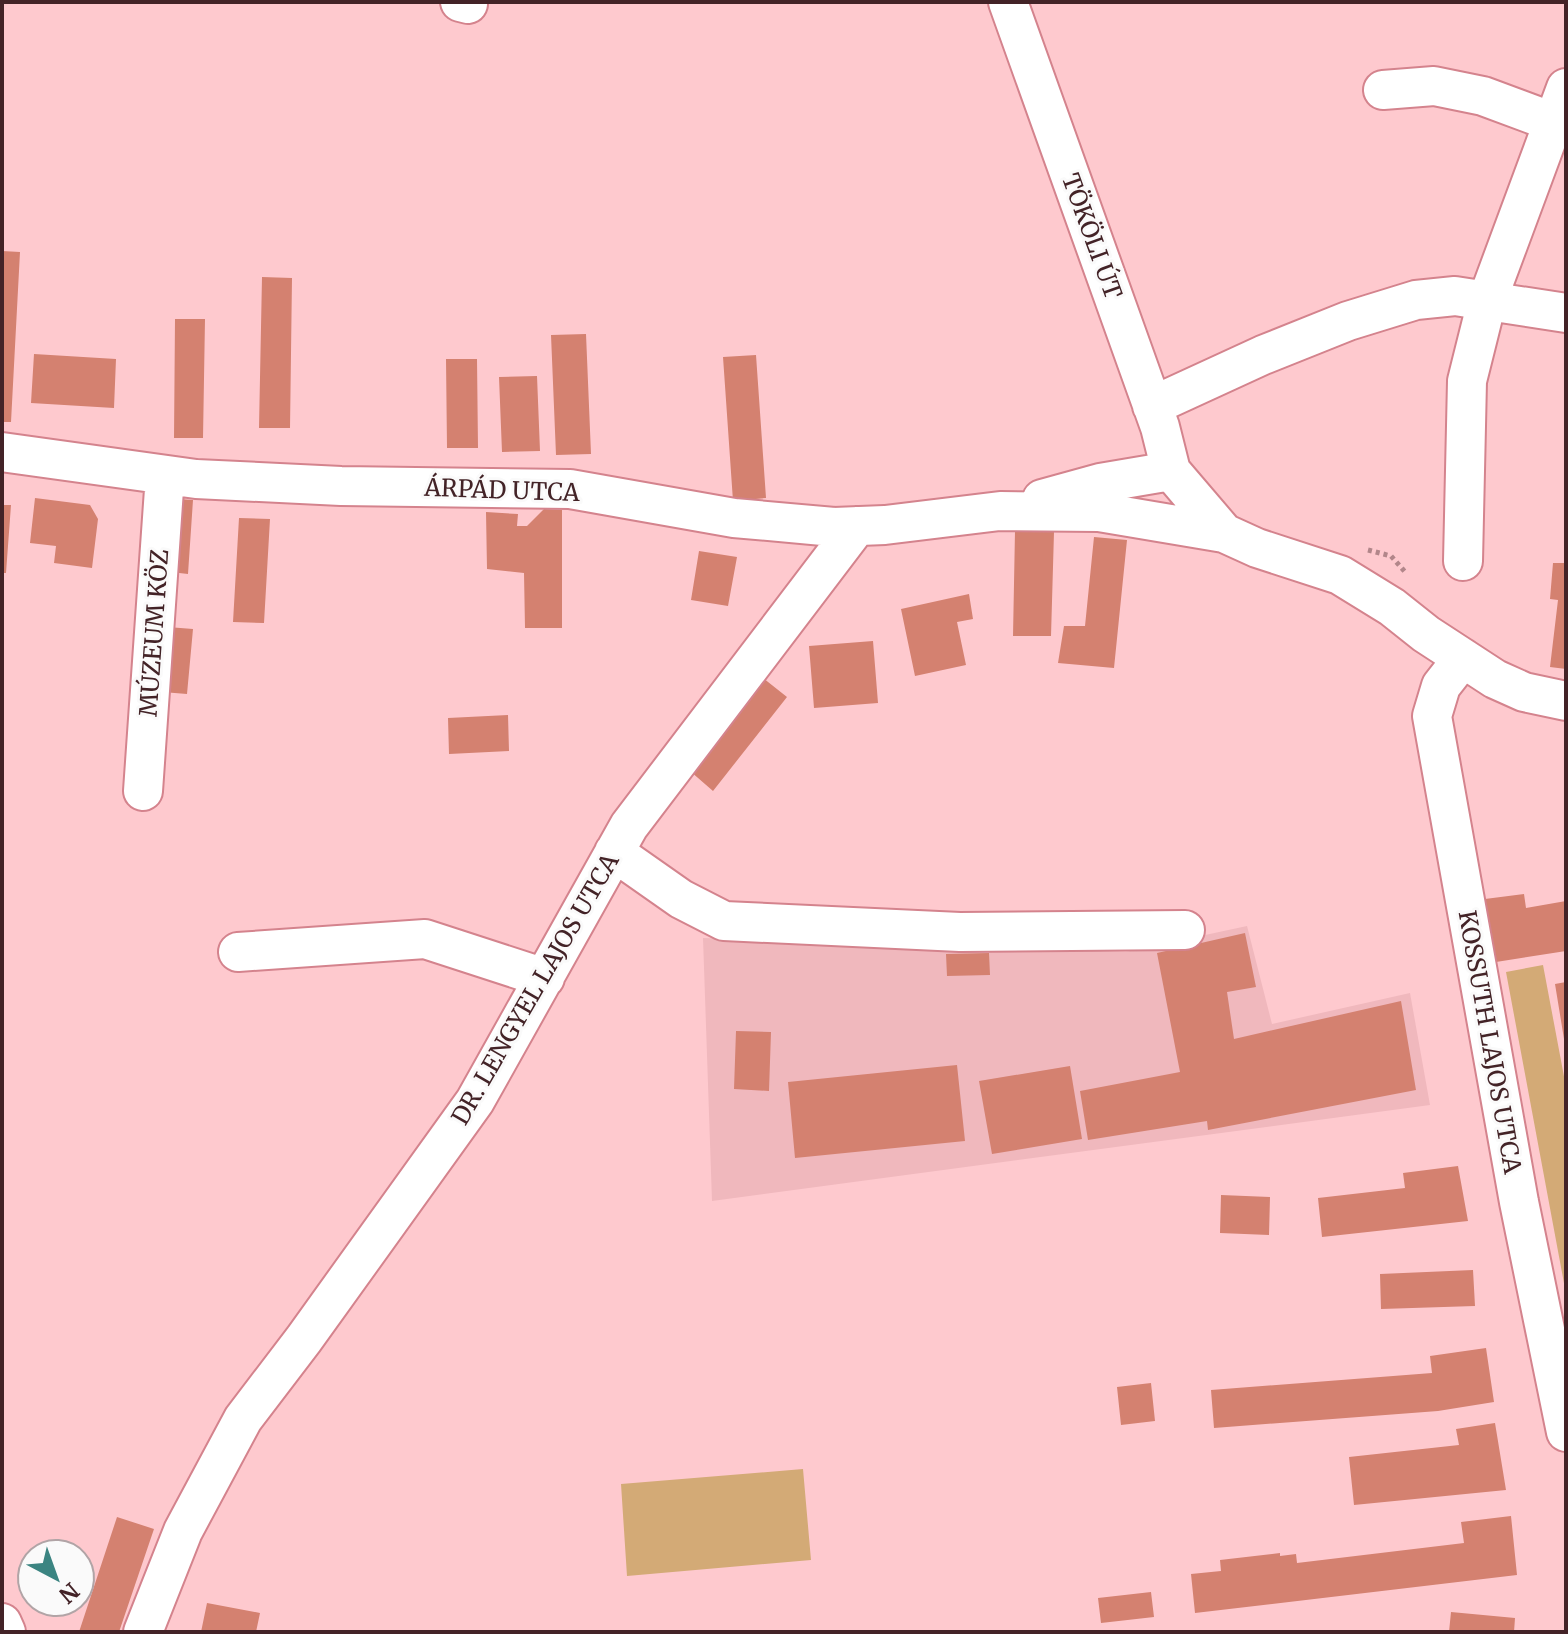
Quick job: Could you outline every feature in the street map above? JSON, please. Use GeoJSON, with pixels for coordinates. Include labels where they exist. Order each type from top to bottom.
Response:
{"type":"FeatureCollection","features":[{"type":"Feature","properties":{"kind":"street","name":"TÖKÖLI ÚT"},"geometry":{"type":"LineString","coordinates":[[1008,2],[1180,482]]}},
{"type":"Feature","properties":{"kind":"street"},"geometry":{"type":"LineString","coordinates":[[1383,90],[1434,86],[1483,96],[1560,105],[1487,301],[1467,381],[1463,561]]}},
{"type":"Feature","properties":{"kind":"street"},"geometry":{"type":"LineString","coordinates":[[1152,406],[1263,355],[1348,321],[1416,300],[1455,296],[1566,313]]}},
{"type":"Feature","properties":{"kind":"street","name":"ÁRPÁD UTCA"},"geometry":{"type":"LineString","coordinates":[[2,452],[196,479],[341,486],[570,489],[734,518],[857,526],[1000,511],[1099,512],[1224,533],[1271,553],[1340,575],[1392,607],[1426,634],[1495,679],[1553,700],[1566,701]]}},
{"type":"Feature","properties":{"kind":"street","name":"MÚZEUM KÖZ"},"geometry":{"type":"LineString","coordinates":[[143,791],[165,475]]}},
{"type":"Feature","properties":{"kind":"street"},"geometry":{"type":"LineString","coordinates":[[1166,523],[1181,516],[1190,507],[1180,482]]}},
{"type":"Feature","properties":{"kind":"street"},"geometry":{"type":"LineString","coordinates":[[1180,482],[1224,533]]}},
{"type":"Feature","properties":{"kind":"street","name":"ÁRPÁD UTCA"},"geometry":{"type":"LineString","coordinates":[[1000,511],[1100,483],[1180,482]]}},
{"type":"Feature","properties":{"kind":"street","name":"DR. LENGYEL LAJOS UTCA"},"geometry":{"type":"LineString","coordinates":[[143,1632],[183,1531],[243,1419],[475,1101],[629,826],[857,526]]}},
{"type":"Feature","properties":{"kind":"street","name":"KOSSUTH LAJOS UTCA"},"geometry":{"type":"LineString","coordinates":[[1463,658],[1441,686],[1432,716],[1519,1202],[1566,1432]]}},
{"type":"Feature","properties":{"kind":"street"},"geometry":{"type":"LineString","coordinates":[[614,852],[681,899],[724,921],[960,932],[1185,930]]}},
{"type":"Feature","properties":{"kind":"street"},"geometry":{"type":"LineString","coordinates":[[238,952],[425,939],[545,978]]}},
{"type":"Feature","properties":{"kind":"street"},"geometry":{"type":"LineString","coordinates":[[2,1623],[6,1632]]}},
{"type":"Feature","properties":{"kind":"path"},"geometry":{"type":"LineString","coordinates":[[1366,549],[1391,556],[1415,582]]}},
{"type":"Feature","properties":{"kind":"shaded area"},"geometry":{"type":"Polygon","coordinates":[[[1247,926],[1272,1024],[1410,993],[1430,1105],[712,1201],[703,938],[1126,952],[1247,926]]]}},
{"type":"Feature","properties":{"kind":"shaded area"},"geometry":{"type":"Polygon","coordinates":[[[1543,965],[1566,1087],[1566,1294],[1506,972],[1543,965]]]}},
{"type":"Feature","properties":{"kind":"shaded area"},"geometry":{"type":"Polygon","coordinates":[[[803,1469],[811,1560],[627,1576],[621,1484],[803,1469]]]}},
{"type":"Feature","properties":{"kind":"building"},"geometry":{"type":"Polygon","coordinates":[[[2,251],[20,252],[11,422],[2,422],[2,251]]]}},
{"type":"Feature","properties":{"kind":"building"},"geometry":{"type":"Polygon","coordinates":[[[262,277],[292,278],[290,428],[259,428],[262,277]]]}},
{"type":"Feature","properties":{"kind":"building"},"geometry":{"type":"Polygon","coordinates":[[[175,319],[205,319],[203,438],[174,438],[175,319]]]}},
{"type":"Feature","properties":{"kind":"building"},"geometry":{"type":"Polygon","coordinates":[[[586,334],[591,454],[556,455],[551,335],[586,334]]]}},
{"type":"Feature","properties":{"kind":"building"},"geometry":{"type":"Polygon","coordinates":[[[34,354],[116,359],[114,408],[31,403],[34,354]]]}},
{"type":"Feature","properties":{"kind":"building"},"geometry":{"type":"Polygon","coordinates":[[[756,355],[766,498],[733,501],[723,357],[756,355]]]}},
{"type":"Feature","properties":{"kind":"building"},"geometry":{"type":"Polygon","coordinates":[[[446,359],[477,359],[478,448],[447,448],[446,359]]]}},
{"type":"Feature","properties":{"kind":"building"},"geometry":{"type":"Polygon","coordinates":[[[537,376],[540,451],[502,452],[499,377],[537,376]]]}},
{"type":"Feature","properties":{"kind":"building"},"geometry":{"type":"Polygon","coordinates":[[[35,498],[90,505],[98,519],[92,568],[54,563],[56,546],[30,543],[35,498]]]}},
{"type":"Feature","properties":{"kind":"building"},"geometry":{"type":"Polygon","coordinates":[[[165,498],[193,500],[188,574],[162,571],[165,498]]]}},
{"type":"Feature","properties":{"kind":"building"},"geometry":{"type":"Polygon","coordinates":[[[2,505],[11,505],[6,573],[2,573],[2,505]]]}},
{"type":"Feature","properties":{"kind":"building"},"geometry":{"type":"Polygon","coordinates":[[[544,509],[562,510],[562,628],[525,628],[524,573],[487,569],[486,512],[518,514],[517,526],[527,526],[544,509]]]}},
{"type":"Feature","properties":{"kind":"building"},"geometry":{"type":"Polygon","coordinates":[[[239,518],[270,519],[264,623],[233,622],[239,518]]]}},
{"type":"Feature","properties":{"kind":"building"},"geometry":{"type":"Polygon","coordinates":[[[1015,531],[1054,532],[1051,636],[1013,636],[1015,531]]]}},
{"type":"Feature","properties":{"kind":"building"},"geometry":{"type":"Polygon","coordinates":[[[1094,537],[1127,540],[1114,668],[1058,663],[1064,626],[1085,626],[1094,537]]]}},
{"type":"Feature","properties":{"kind":"building"},"geometry":{"type":"Polygon","coordinates":[[[699,551],[737,557],[728,606],[691,600],[699,551]]]}},
{"type":"Feature","properties":{"kind":"building"},"geometry":{"type":"Polygon","coordinates":[[[1553,563],[1566,563],[1566,669],[1550,667],[1558,600],[1550,599],[1553,563]]]}},
{"type":"Feature","properties":{"kind":"building"},"geometry":{"type":"Polygon","coordinates":[[[969,594],[973,619],[957,622],[966,665],[915,676],[901,609],[969,594]]]}},
{"type":"Feature","properties":{"kind":"building"},"geometry":{"type":"Polygon","coordinates":[[[155,626],[193,629],[187,694],[150,691],[155,626]]]}},
{"type":"Feature","properties":{"kind":"building"},"geometry":{"type":"Polygon","coordinates":[[[873,641],[878,703],[814,708],[809,646],[873,641]]]}},
{"type":"Feature","properties":{"kind":"building"},"geometry":{"type":"Polygon","coordinates":[[[763,678],[787,697],[713,791],[690,771],[763,678]]]}},
{"type":"Feature","properties":{"kind":"building"},"geometry":{"type":"Polygon","coordinates":[[[508,715],[509,751],[449,754],[448,718],[508,715]]]}},
{"type":"Feature","properties":{"kind":"building"},"geometry":{"type":"Polygon","coordinates":[[[1524,894],[1526,908],[1566,901],[1566,951],[1496,962],[1485,899],[1524,894]]]}},
{"type":"Feature","properties":{"kind":"building"},"geometry":{"type":"Polygon","coordinates":[[[1245,933],[1256,987],[1227,992],[1234,1039],[1401,1001],[1416,1090],[1208,1130],[1207,1121],[1088,1140],[1080,1091],[1180,1072],[1157,953],[1245,933]]]}},
{"type":"Feature","properties":{"kind":"building"},"geometry":{"type":"Polygon","coordinates":[[[989,953],[990,975],[947,976],[946,954],[989,953]]]}},
{"type":"Feature","properties":{"kind":"building"},"geometry":{"type":"Polygon","coordinates":[[[1566,982],[1566,1038],[1564,1039],[1555,984],[1566,982]]]}},
{"type":"Feature","properties":{"kind":"building"},"geometry":{"type":"Polygon","coordinates":[[[736,1031],[771,1032],[769,1091],[734,1089],[736,1031]]]}},
{"type":"Feature","properties":{"kind":"building"},"geometry":{"type":"Polygon","coordinates":[[[957,1065],[965,1141],[795,1158],[788,1082],[957,1065]]]}},
{"type":"Feature","properties":{"kind":"building"},"geometry":{"type":"Polygon","coordinates":[[[1070,1066],[1082,1139],[992,1154],[979,1081],[1070,1066]]]}},
{"type":"Feature","properties":{"kind":"building"},"geometry":{"type":"Polygon","coordinates":[[[1458,1166],[1468,1221],[1322,1237],[1318,1198],[1405,1188],[1403,1173],[1458,1166]]]}},
{"type":"Feature","properties":{"kind":"building"},"geometry":{"type":"Polygon","coordinates":[[[1221,1195],[1270,1197],[1269,1235],[1220,1233],[1221,1195]]]}},
{"type":"Feature","properties":{"kind":"building"},"geometry":{"type":"Polygon","coordinates":[[[1473,1270],[1475,1306],[1381,1309],[1380,1274],[1473,1270]]]}},
{"type":"Feature","properties":{"kind":"building"},"geometry":{"type":"Polygon","coordinates":[[[1486,1348],[1494,1402],[1438,1411],[1214,1428],[1211,1390],[1432,1373],[1430,1356],[1486,1348]]]}},
{"type":"Feature","properties":{"kind":"building"},"geometry":{"type":"Polygon","coordinates":[[[1151,1383],[1155,1421],[1121,1425],[1117,1387],[1151,1383]]]}},
{"type":"Feature","properties":{"kind":"building"},"geometry":{"type":"Polygon","coordinates":[[[1495,1423],[1506,1490],[1354,1505],[1349,1457],[1459,1445],[1456,1429],[1495,1423]]]}},
{"type":"Feature","properties":{"kind":"building"},"geometry":{"type":"Polygon","coordinates":[[[1511,1516],[1517,1575],[1195,1613],[1191,1574],[1221,1571],[1220,1560],[1280,1553],[1280,1556],[1296,1554],[1297,1563],[1464,1543],[1461,1522],[1511,1516]]]}},
{"type":"Feature","properties":{"kind":"building"},"geometry":{"type":"Polygon","coordinates":[[[117,1517],[154,1529],[119,1632],[79,1632],[84,1618],[96,1618],[96,1581],[117,1517]]]}},
{"type":"Feature","properties":{"kind":"building"},"geometry":{"type":"Polygon","coordinates":[[[1151,1592],[1154,1617],[1101,1623],[1098,1598],[1151,1592]]]}},
{"type":"Feature","properties":{"kind":"building"},"geometry":{"type":"Polygon","coordinates":[[[207,1603],[260,1613],[256,1632],[201,1632],[207,1603]]]}},
{"type":"Feature","properties":{"kind":"building"},"geometry":{"type":"Polygon","coordinates":[[[1451,1612],[1515,1618],[1514,1632],[1449,1632],[1451,1612]]]}}]}
